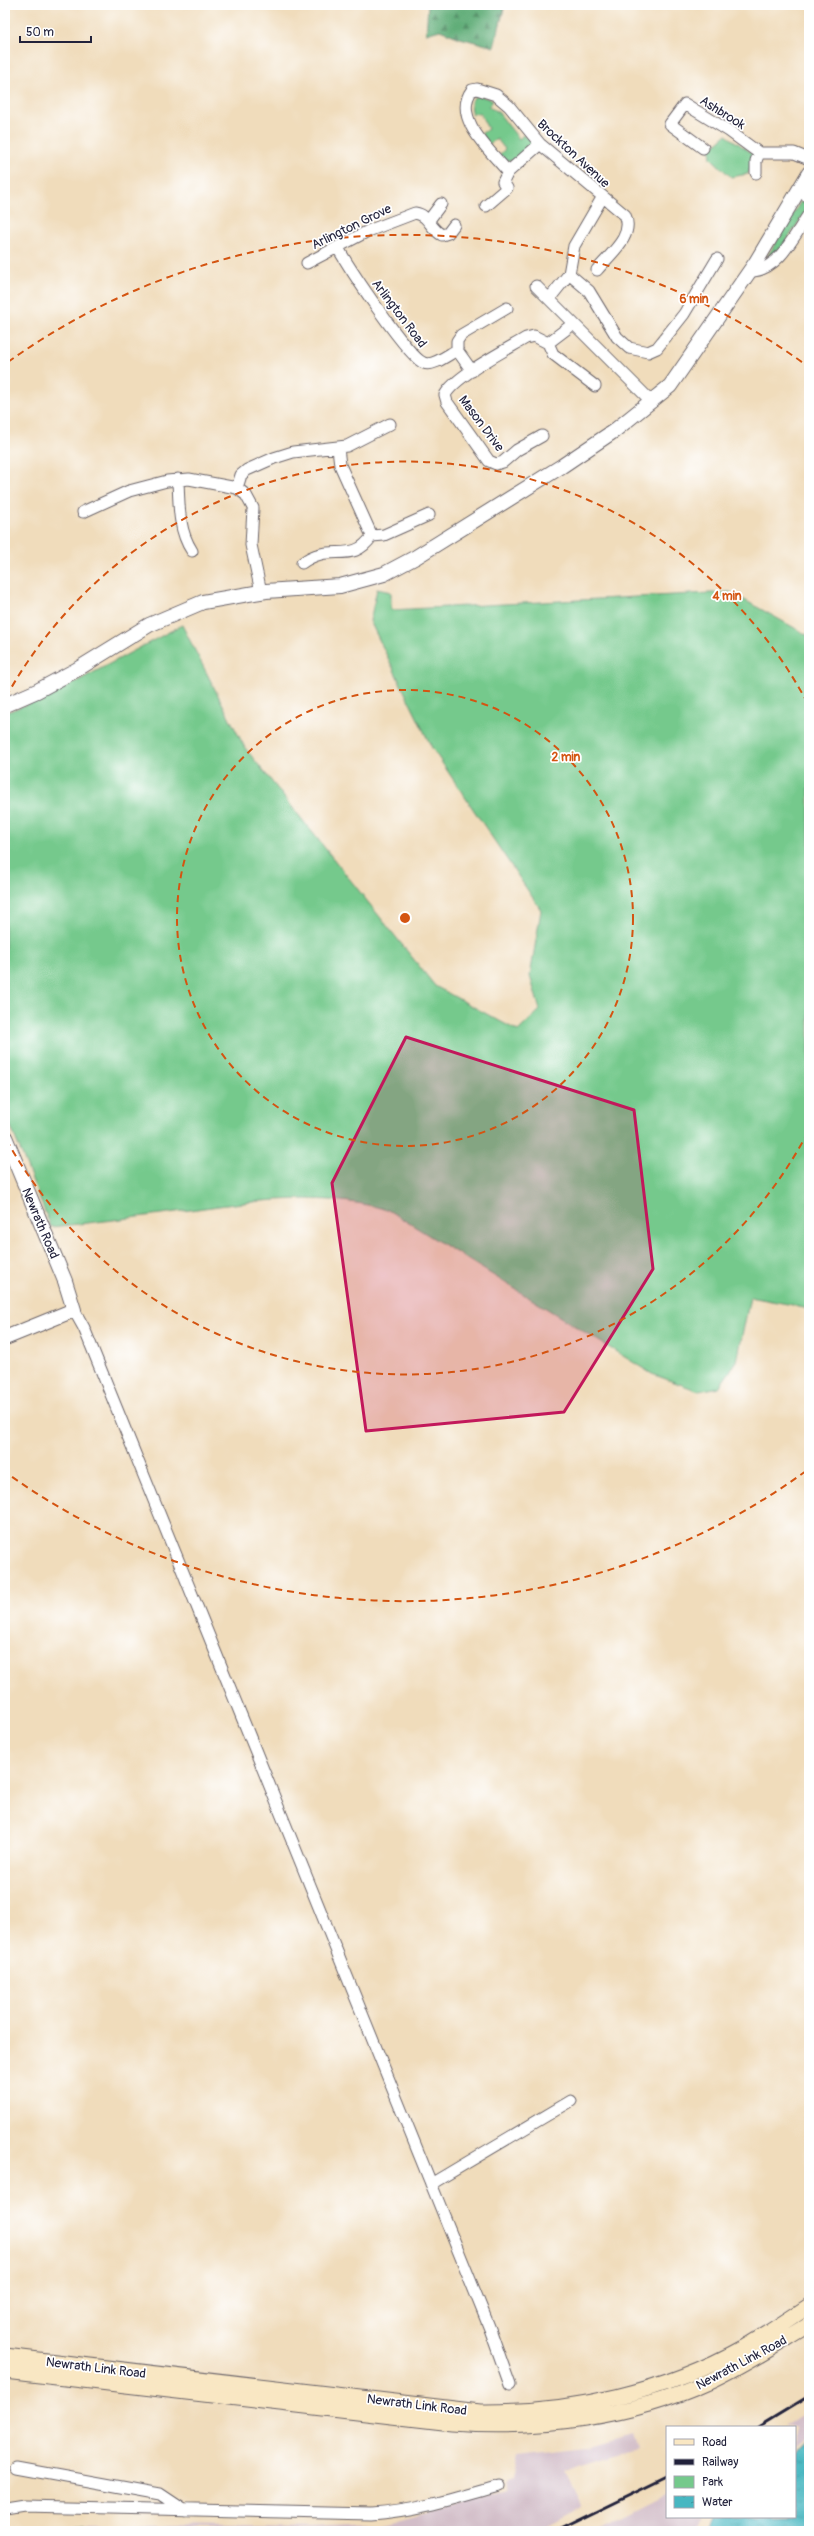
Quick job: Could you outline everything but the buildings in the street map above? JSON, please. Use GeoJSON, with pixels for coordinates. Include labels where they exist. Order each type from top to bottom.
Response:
{"type":"FeatureCollection","features":[{"type":"Feature","properties":{"kind":"main road","name":"Newrath Link Road"},"geometry":{"type":"LineString","coordinates":[[5,2356],[480,2412],[506,2412],[598,2401],[672,2380],[745,2347],[809,2306]]}},
{"type":"Feature","properties":{"kind":"main road","name":"Newrath Link Road"},"geometry":{"type":"LineString","coordinates":[[5,2371],[452,2423],[521,2425],[602,2414],[677,2395],[712,2381],[746,2363],[809,2325]]}},
{"type":"Feature","properties":{"kind":"street","name":"Brockton Avenue"},"geometry":{"type":"LineString","coordinates":[[508,172],[477,135],[467,114],[467,102],[472,90],[478,89],[496,95],[508,106],[540,144],[602,198],[625,215],[629,223],[627,234],[597,270]]}},
{"type":"Feature","properties":{"kind":"street","name":"Ashbrook"},"geometry":{"type":"LineString","coordinates":[[703,148],[670,124],[685,104],[729,131],[759,153]]}},
{"type":"Feature","properties":{"kind":"street"},"geometry":{"type":"LineString","coordinates":[[486,206],[507,188],[503,182],[508,172],[540,144]]}},
{"type":"Feature","properties":{"kind":"street"},"geometry":{"type":"LineString","coordinates":[[756,173],[756,162],[759,153],[794,152],[809,159]]}},
{"type":"Feature","properties":{"kind":"street"},"geometry":{"type":"LineString","coordinates":[[5,705],[57,680],[170,614],[203,602],[262,592],[340,586],[384,574],[416,557],[562,466],[666,391],[804,194],[809,173]]}},
{"type":"Feature","properties":{"kind":"street"},"geometry":{"type":"LineString","coordinates":[[549,299],[569,274],[574,246],[602,198]]}},
{"type":"Feature","properties":{"kind":"street"},"geometry":{"type":"LineString","coordinates":[[441,204],[429,220],[435,231],[442,235],[448,233],[454,225]]}},
{"type":"Feature","properties":{"kind":"street","name":"Arlington Grove"},"geometry":{"type":"LineString","coordinates":[[307,263],[368,231],[405,216],[421,214],[429,220]]}},
{"type":"Feature","properties":{"kind":"street"},"geometry":{"type":"LineString","coordinates":[[750,270],[756,271],[777,260],[809,214]]}},
{"type":"Feature","properties":{"kind":"street","name":"Arlington Road"},"geometry":{"type":"LineString","coordinates":[[338,248],[356,277],[417,359],[424,364],[431,363],[457,350]]}},
{"type":"Feature","properties":{"kind":"street"},"geometry":{"type":"LineString","coordinates":[[569,274],[589,291],[617,337],[629,348],[648,352],[657,348],[684,314],[717,259]]}},
{"type":"Feature","properties":{"kind":"street"},"geometry":{"type":"LineString","coordinates":[[536,286],[652,402]]}},
{"type":"Feature","properties":{"kind":"street"},"geometry":{"type":"LineString","coordinates":[[472,371],[457,350],[457,341],[461,335],[507,308]]}},
{"type":"Feature","properties":{"kind":"street"},"geometry":{"type":"LineString","coordinates":[[574,324],[548,343],[553,354],[594,386]]}},
{"type":"Feature","properties":{"kind":"street","name":"Mason Drive"},"geometry":{"type":"LineString","coordinates":[[542,436],[517,450],[503,462],[496,464],[489,461],[447,402],[445,395],[448,389],[472,371],[526,338],[534,336],[548,343]]}},
{"type":"Feature","properties":{"kind":"street"},"geometry":{"type":"LineString","coordinates":[[237,488],[241,475],[247,470],[274,458],[293,452],[326,447],[338,448],[358,442],[390,424]]}},
{"type":"Feature","properties":{"kind":"street"},"geometry":{"type":"LineString","coordinates":[[338,448],[340,465],[372,536]]}},
{"type":"Feature","properties":{"kind":"street"},"geometry":{"type":"LineString","coordinates":[[83,512],[129,491],[178,479],[202,480],[237,488],[246,495],[253,508],[251,545],[262,592]]}},
{"type":"Feature","properties":{"kind":"street"},"geometry":{"type":"LineString","coordinates":[[178,479],[182,526],[186,542],[192,551]]}},
{"type":"Feature","properties":{"kind":"street"},"geometry":{"type":"LineString","coordinates":[[372,536],[384,535],[429,515]]}},
{"type":"Feature","properties":{"kind":"street"},"geometry":{"type":"LineString","coordinates":[[302,564],[311,556],[323,553],[356,552],[363,549],[372,536]]}},
{"type":"Feature","properties":{"kind":"street","name":"Newrath Road"},"geometry":{"type":"LineString","coordinates":[[5,1137],[65,1281],[74,1310]]}},
{"type":"Feature","properties":{"kind":"street"},"geometry":{"type":"LineString","coordinates":[[5,1338],[74,1310],[84,1328],[490,2329],[510,2385]]}},
{"type":"Feature","properties":{"kind":"street"},"geometry":{"type":"LineString","coordinates":[[431,2184],[571,2101]]}},
{"type":"Feature","properties":{"kind":"street"},"geometry":{"type":"LineString","coordinates":[[17,2468],[160,2494],[184,2510]]}},
{"type":"Feature","properties":{"kind":"street"},"geometry":{"type":"LineString","coordinates":[[5,2509],[24,2506],[371,2514],[395,2513],[429,2506],[500,2486]]}},
{"type":"Feature","properties":{"kind":"highlighted area"},"geometry":{"type":"Polygon","coordinates":[[[406,1037],[634,1110],[653,1269],[564,1412],[366,1431],[332,1183],[406,1037]]]}},
{"type":"Feature","properties":{"kind":"shaded area"},"geometry":{"type":"Polygon","coordinates":[[[809,2409],[809,2434],[796,2448],[796,2426],[785,2426],[809,2409]]]}},
{"type":"Feature","properties":{"kind":"shaded area"},"geometry":{"type":"Polygon","coordinates":[[[631,2435],[636,2450],[590,2463],[565,2473],[582,2507],[537,2531],[85,2531],[85,2526],[313,2529],[372,2526],[457,2506],[507,2491],[504,2482],[511,2479],[516,2456],[588,2448],[631,2435]]]}},
{"type":"Feature","properties":{"kind":"shaded area"},"geometry":{"type":"Polygon","coordinates":[[[666,2494],[666,2518],[705,2518],[693,2531],[593,2531],[666,2494]]]}},
{"type":"Feature","properties":{"kind":"green space"},"geometry":{"type":"Polygon","coordinates":[[[428,5],[505,5],[494,47],[460,38],[440,30],[426,34],[428,5]]]}},
{"type":"Feature","properties":{"kind":"green space"},"geometry":{"type":"Polygon","coordinates":[[[477,95],[493,100],[489,107],[498,112],[519,139],[523,135],[531,140],[531,145],[513,161],[504,160],[499,155],[505,149],[497,139],[489,144],[481,134],[488,129],[480,113],[472,114],[471,101],[477,95]]]}},
{"type":"Feature","properties":{"kind":"green space"},"geometry":{"type":"Polygon","coordinates":[[[726,135],[752,153],[751,167],[748,174],[731,177],[711,158],[710,149],[726,135]]]}},
{"type":"Feature","properties":{"kind":"green space"},"geometry":{"type":"Polygon","coordinates":[[[801,201],[809,206],[782,248],[767,257],[801,201]]]}},
{"type":"Feature","properties":{"kind":"green space"},"geometry":{"type":"Polygon","coordinates":[[[377,589],[391,592],[391,610],[730,592],[809,636],[809,1308],[750,1297],[737,1361],[719,1387],[699,1391],[652,1374],[388,1210],[334,1200],[278,1200],[223,1205],[140,1217],[51,1227],[5,1112],[5,713],[57,692],[182,625],[245,748],[435,986],[518,1031],[540,1010],[530,976],[541,910],[432,748],[370,621],[377,589]]]}},
{"type":"Feature","properties":{"kind":"green space"},"geometry":{"type":"Polygon","coordinates":[[[85,2526],[85,2531],[51,2531],[85,2526]]]}},
{"type":"Feature","properties":{"kind":"water"},"geometry":{"type":"Polygon","coordinates":[[[809,2439],[809,2531],[708,2531],[716,2518],[796,2518],[796,2452],[809,2439]]]}},
{"type":"Feature","properties":{"kind":"railway"},"geometry":{"type":"LineString","coordinates":[[760,2426],[809,2396]]}},
{"type":"Feature","properties":{"kind":"railway"},"geometry":{"type":"LineString","coordinates":[[556,2531],[666,2477]]}}]}
